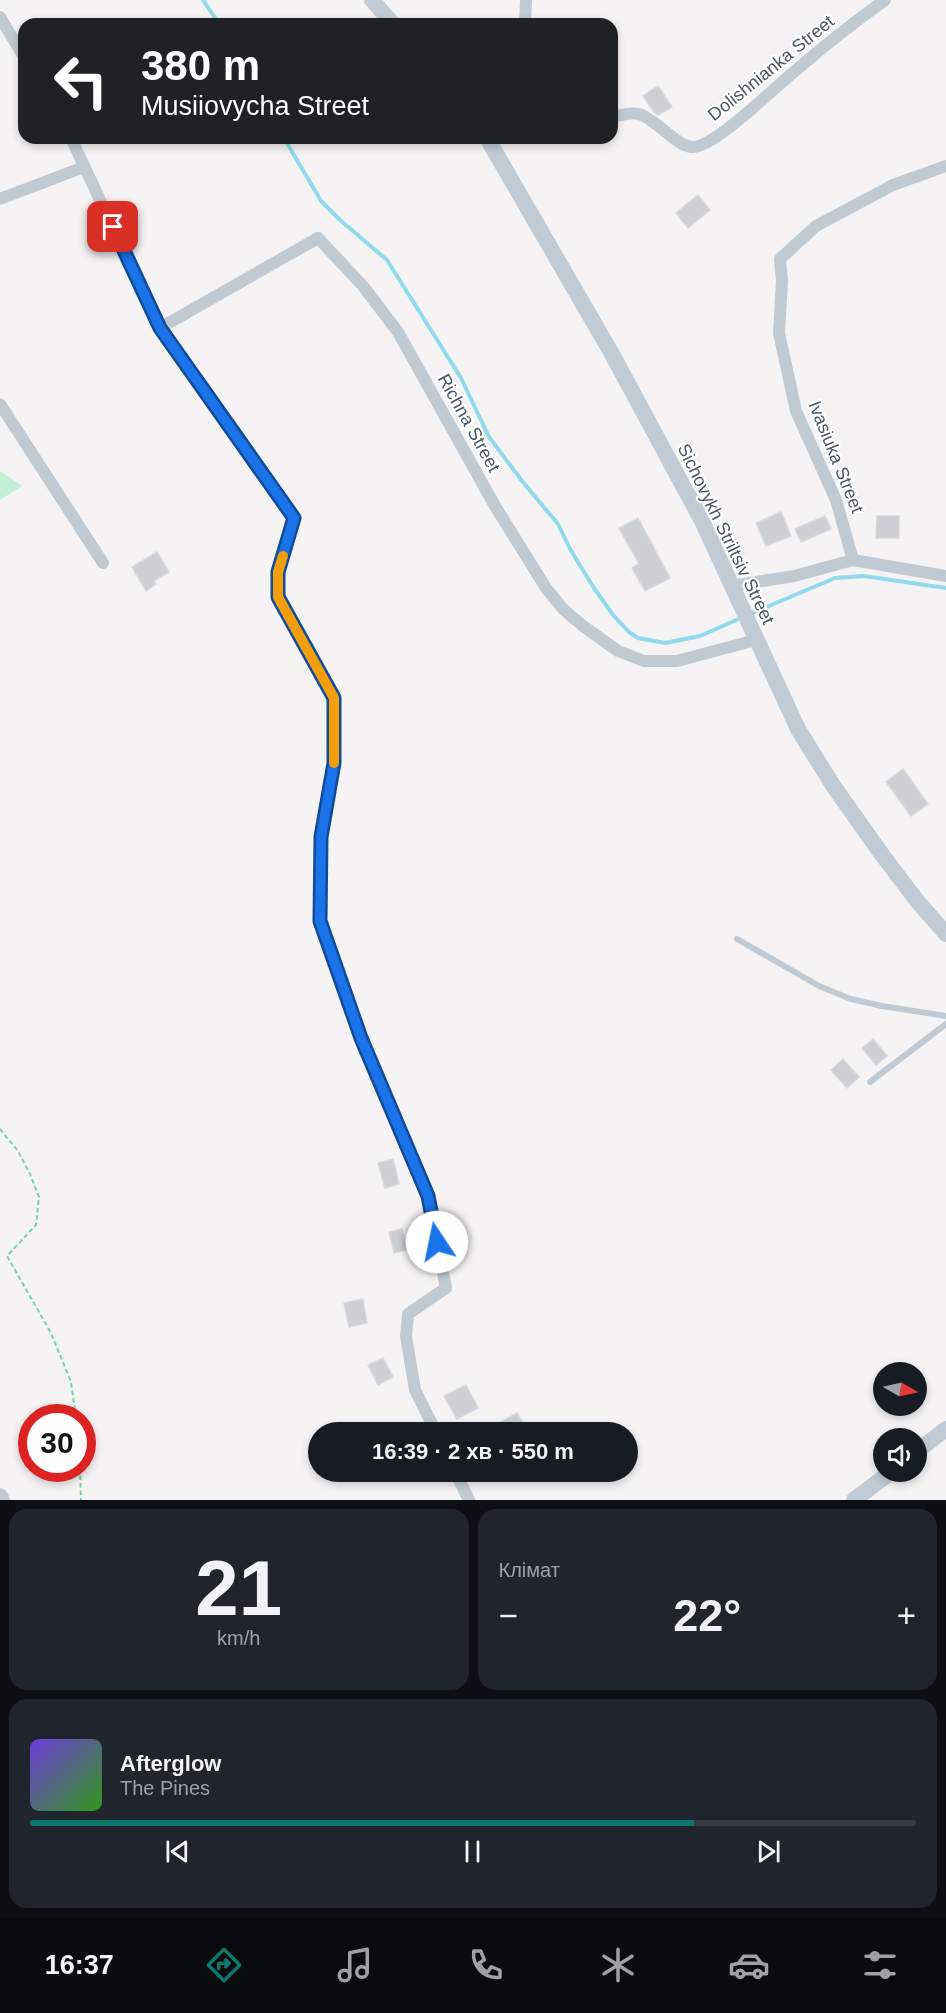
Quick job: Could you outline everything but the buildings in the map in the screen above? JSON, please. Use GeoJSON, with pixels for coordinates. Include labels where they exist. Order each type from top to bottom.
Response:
{"type":"FeatureCollection","features":[{"type":"Feature","properties":{"kind":"street"},"geometry":{"type":"LineString","coordinates":[[372,0],[388,18]]}},
{"type":"Feature","properties":{"kind":"street"},"geometry":{"type":"LineString","coordinates":[[525,18],[526,0]]}},
{"type":"Feature","properties":{"kind":"street","name":"Dolishnianka Street"},"geometry":{"type":"LineString","coordinates":[[618,116],[638,114],[658,124],[684,145],[693,147],[712,141],[795,70],[885,0]]}},
{"type":"Feature","properties":{"kind":"street"},"geometry":{"type":"LineString","coordinates":[[0,17],[18,47]]}},
{"type":"Feature","properties":{"kind":"street"},"geometry":{"type":"LineString","coordinates":[[74,144],[160,328],[294,518],[278,572],[278,597],[334,698],[334,763],[321,837],[320,921],[361,1038],[428,1196],[446,1288],[408,1314],[405,1336],[415,1390],[431,1422]]}},
{"type":"Feature","properties":{"kind":"street","name":"Sichovykh Striltsiv Street"},"geometry":{"type":"LineString","coordinates":[[490,144],[612,354],[702,521],[798,729],[834,787],[890,865],[946,934]]}},
{"type":"Feature","properties":{"kind":"street","name":"Ivasiuka Street"},"geometry":{"type":"LineString","coordinates":[[853,560],[836,500],[796,411],[779,333],[782,281],[780,259],[816,226],[893,185],[946,166]]}},
{"type":"Feature","properties":{"kind":"street"},"geometry":{"type":"LineString","coordinates":[[0,200],[84,167]]}},
{"type":"Feature","properties":{"kind":"street","name":"Richna Street"},"geometry":{"type":"LineString","coordinates":[[160,328],[318,238],[363,286],[398,332],[495,506],[546,588],[563,609],[583,627],[618,651],[644,661],[677,661],[752,632]]}},
{"type":"Feature","properties":{"kind":"street"},"geometry":{"type":"LineString","coordinates":[[0,404],[104,563]]}},
{"type":"Feature","properties":{"kind":"street"},"geometry":{"type":"LineString","coordinates":[[731,586],[794,576],[853,560],[945,573]]}},
{"type":"Feature","properties":{"kind":"street"},"geometry":{"type":"LineString","coordinates":[[927,1444],[946,1429]]}},
{"type":"Feature","properties":{"kind":"street"},"geometry":{"type":"LineString","coordinates":[[459,1482],[469,1500]]}},
{"type":"Feature","properties":{"kind":"street"},"geometry":{"type":"LineString","coordinates":[[854,1500],[878,1482]]}},
{"type":"Feature","properties":{"kind":"lane"},"geometry":{"type":"LineString","coordinates":[[737,939],[819,987],[851,999],[946,1016]]}},
{"type":"Feature","properties":{"kind":"lane"},"geometry":{"type":"LineString","coordinates":[[870,1082],[946,1024]]}},
{"type":"Feature","properties":{"kind":"path"},"geometry":{"type":"LineString","coordinates":[[0,1129],[18,1151],[39,1197],[36,1225],[7,1256],[51,1333],[70,1382],[74,1404]]}},
{"type":"Feature","properties":{"kind":"path"},"geometry":{"type":"LineString","coordinates":[[80,1482],[81,1500]]}},
{"type":"Feature","properties":{"kind":"green space"},"geometry":{"type":"Polygon","coordinates":[[[0,471],[22,486],[0,500],[0,471]]]}},
{"type":"Feature","properties":{"kind":"waterway"},"geometry":{"type":"LineString","coordinates":[[203,0],[215,18]]}},
{"type":"Feature","properties":{"kind":"waterway"},"geometry":{"type":"LineString","coordinates":[[288,144],[321,201],[387,260],[461,378],[489,437],[558,524],[592,585],[613,615],[629,632],[638,638],[665,643],[700,636],[743,617]]}},
{"type":"Feature","properties":{"kind":"waterway"},"geometry":{"type":"LineString","coordinates":[[750,614],[835,578],[864,576],[946,588]]}},
{"type":"Feature","properties":{"kind":"slow traffic"},"geometry":{"type":"LineString","coordinates":[[283,556],[278,572],[278,597],[334,698],[334,763]]}},
{"type":"Feature","properties":{"kind":"route"},"geometry":{"type":"LineString","coordinates":[[113,227],[160,328],[294,518],[278,572],[278,597],[334,698],[334,763],[321,837],[320,921],[361,1038],[428,1196],[437,1242]]}}]}
